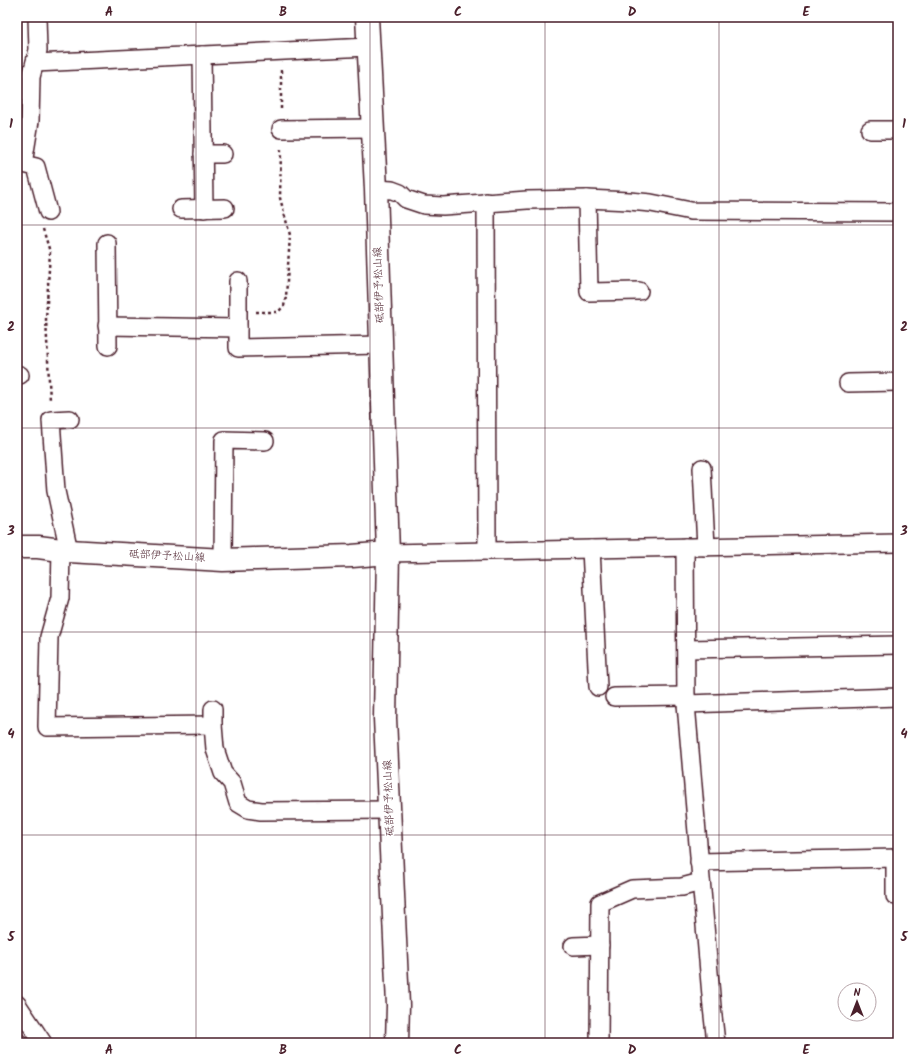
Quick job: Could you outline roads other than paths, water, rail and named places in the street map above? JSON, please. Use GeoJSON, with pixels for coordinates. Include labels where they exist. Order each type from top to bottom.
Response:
{"type":"FeatureCollection","features":[{"type":"Feature","properties":{"kind":"main road","name":"砥部伊予松山線"},"geometry":{"type":"LineString","coordinates":[[367,17],[376,189],[388,553],[386,718],[398,1005],[397,1043]]}},
{"type":"Feature","properties":{"kind":"main road","name":"砥部伊予松山線"},"geometry":{"type":"LineString","coordinates":[[17,547],[38,547],[223,560],[352,556],[388,553]]}},
{"type":"Feature","properties":{"kind":"street"},"geometry":{"type":"LineString","coordinates":[[37,17],[38,50],[31,77],[30,121],[20,164],[36,168],[45,218]]}},
{"type":"Feature","properties":{"kind":"street"},"geometry":{"type":"LineString","coordinates":[[35,63],[368,47]]}},
{"type":"Feature","properties":{"kind":"street"},"geometry":{"type":"LineString","coordinates":[[202,55],[204,209]]}},
{"type":"Feature","properties":{"kind":"street"},"geometry":{"type":"LineString","coordinates":[[281,129],[373,128]]}},
{"type":"Feature","properties":{"kind":"street"},"geometry":{"type":"LineString","coordinates":[[870,130],[898,130]]}},
{"type":"Feature","properties":{"kind":"street"},"geometry":{"type":"LineString","coordinates":[[203,154],[223,154]]}},
{"type":"Feature","properties":{"kind":"street"},"geometry":{"type":"LineString","coordinates":[[376,189],[392,190],[400,193],[406,199],[424,205],[443,206],[527,200],[587,199],[651,203],[691,211],[898,212]]}},
{"type":"Feature","properties":{"kind":"street"},"geometry":{"type":"LineString","coordinates":[[587,199],[589,292],[639,291]]}},
{"type":"Feature","properties":{"kind":"street"},"geometry":{"type":"LineString","coordinates":[[486,202],[488,551]]}},
{"type":"Feature","properties":{"kind":"street"},"geometry":{"type":"LineString","coordinates":[[181,209],[225,208]]}},
{"type":"Feature","properties":{"kind":"street"},"geometry":{"type":"LineString","coordinates":[[107,243],[108,346]]}},
{"type":"Feature","properties":{"kind":"street"},"geometry":{"type":"LineString","coordinates":[[238,281],[238,348],[381,345]]}},
{"type":"Feature","properties":{"kind":"street"},"geometry":{"type":"LineString","coordinates":[[107,326],[239,320]]}},
{"type":"Feature","properties":{"kind":"street"},"geometry":{"type":"LineString","coordinates":[[848,383],[898,382]]}},
{"type":"Feature","properties":{"kind":"street"},"geometry":{"type":"LineString","coordinates":[[70,419],[51,420],[56,491],[65,550],[60,598],[49,637],[47,727],[213,717],[215,749],[223,773],[232,783],[238,803],[248,809],[261,811],[390,810]]}},
{"type":"Feature","properties":{"kind":"street"},"geometry":{"type":"LineString","coordinates":[[223,560],[224,440],[265,441]]}},
{"type":"Feature","properties":{"kind":"street"},"geometry":{"type":"LineString","coordinates":[[702,468],[706,547]]}},
{"type":"Feature","properties":{"kind":"street"},"geometry":{"type":"LineString","coordinates":[[388,553],[898,543]]}},
{"type":"Feature","properties":{"kind":"street"},"geometry":{"type":"LineString","coordinates":[[685,547],[686,700],[716,1043]]}},
{"type":"Feature","properties":{"kind":"street"},"geometry":{"type":"LineString","coordinates":[[592,549],[598,687]]}},
{"type":"Feature","properties":{"kind":"street"},"geometry":{"type":"LineString","coordinates":[[686,649],[898,645]]}},
{"type":"Feature","properties":{"kind":"street"},"geometry":{"type":"LineString","coordinates":[[614,697],[686,700],[898,697]]}},
{"type":"Feature","properties":{"kind":"street"},"geometry":{"type":"LineString","coordinates":[[699,862],[896,858],[895,896]]}},
{"type":"Feature","properties":{"kind":"street"},"geometry":{"type":"LineString","coordinates":[[599,1043],[600,903],[632,889],[682,887],[701,882]]}},
{"type":"Feature","properties":{"kind":"street"},"geometry":{"type":"LineString","coordinates":[[574,946],[600,946]]}},
{"type":"Feature","properties":{"kind":"street"},"geometry":{"type":"LineString","coordinates":[[17,1004],[38,1042]]}}]}
